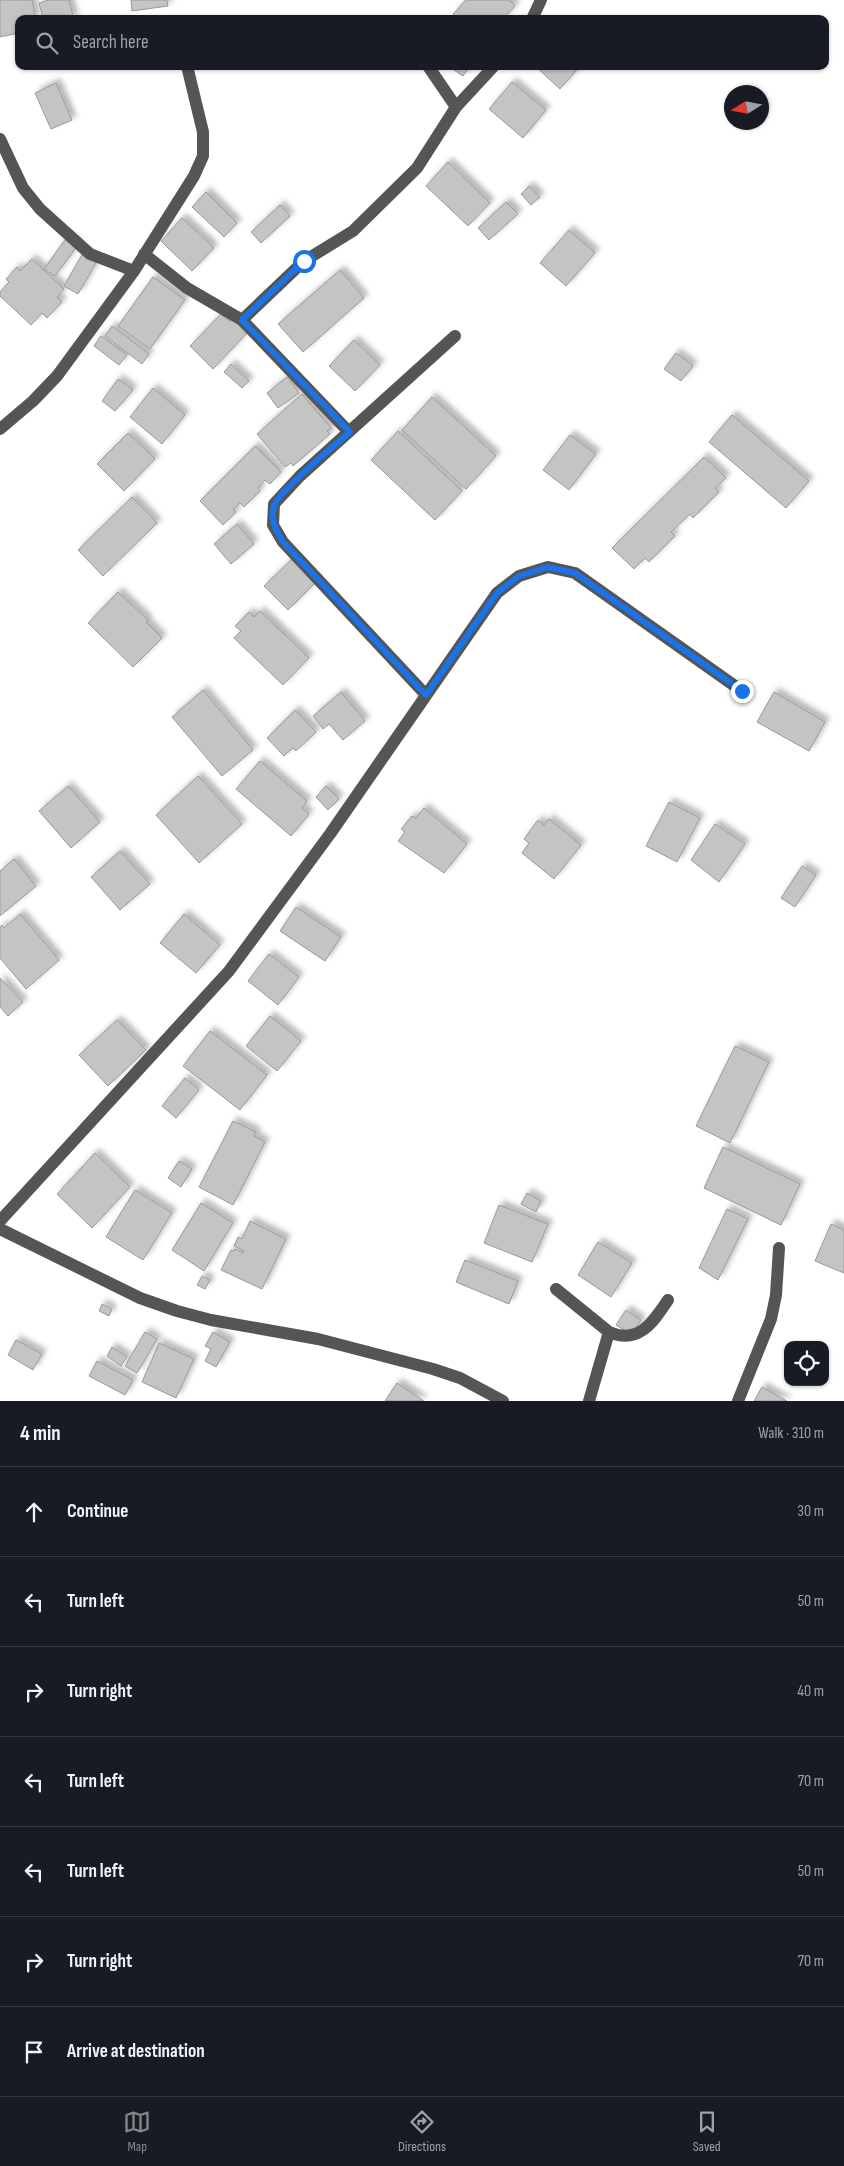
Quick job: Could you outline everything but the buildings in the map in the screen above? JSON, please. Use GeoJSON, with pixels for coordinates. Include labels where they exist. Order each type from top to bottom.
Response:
{"type":"FeatureCollection","features":[{"type":"Feature","properties":{"kind":"street"},"geometry":{"type":"LineString","coordinates":[[534,15],[541,0]]}},
{"type":"Feature","properties":{"kind":"street"},"geometry":{"type":"LineString","coordinates":[[0,429],[33,401],[57,376],[134,271],[194,176],[203,156],[203,132],[188,70]]}},
{"type":"Feature","properties":{"kind":"street"},"geometry":{"type":"LineString","coordinates":[[431,70],[456,107]]}},
{"type":"Feature","properties":{"kind":"street"},"geometry":{"type":"LineString","coordinates":[[242,320],[304,261],[354,231],[417,168],[456,107],[490,70]]}},
{"type":"Feature","properties":{"kind":"street"},"geometry":{"type":"LineString","coordinates":[[0,139],[23,188],[45,215],[90,254],[134,271]]}},
{"type":"Feature","properties":{"kind":"street"},"geometry":{"type":"LineString","coordinates":[[144,254],[187,288],[242,320],[350,432]]}},
{"type":"Feature","properties":{"kind":"street"},"geometry":{"type":"LineString","coordinates":[[426,695],[283,542],[273,525],[274,504],[300,476],[455,336]]}},
{"type":"Feature","properties":{"kind":"street"},"geometry":{"type":"LineString","coordinates":[[0,1221],[229,972],[330,834],[497,593],[519,576],[548,567],[575,573],[742,691]]}},
{"type":"Feature","properties":{"kind":"street"},"geometry":{"type":"LineString","coordinates":[[0,1229],[158,1305],[211,1320],[367,1350],[460,1378],[503,1401]]}},
{"type":"Feature","properties":{"kind":"street"},"geometry":{"type":"LineString","coordinates":[[738,1401],[771,1320],[776,1295],[779,1248]]}},
{"type":"Feature","properties":{"kind":"street"},"geometry":{"type":"LineString","coordinates":[[556,1289],[609,1332],[618,1336],[634,1335],[641,1332],[655,1319],[668,1300]]}},
{"type":"Feature","properties":{"kind":"street"},"geometry":{"type":"LineString","coordinates":[[589,1401],[609,1332]]}},
{"type":"Feature","properties":{"kind":"route"},"geometry":{"type":"LineString","coordinates":[[304,261],[242,320],[350,432],[300,476],[274,504],[273,525],[283,542],[426,695],[497,593],[519,576],[548,567],[575,573],[742,691]]}}]}
